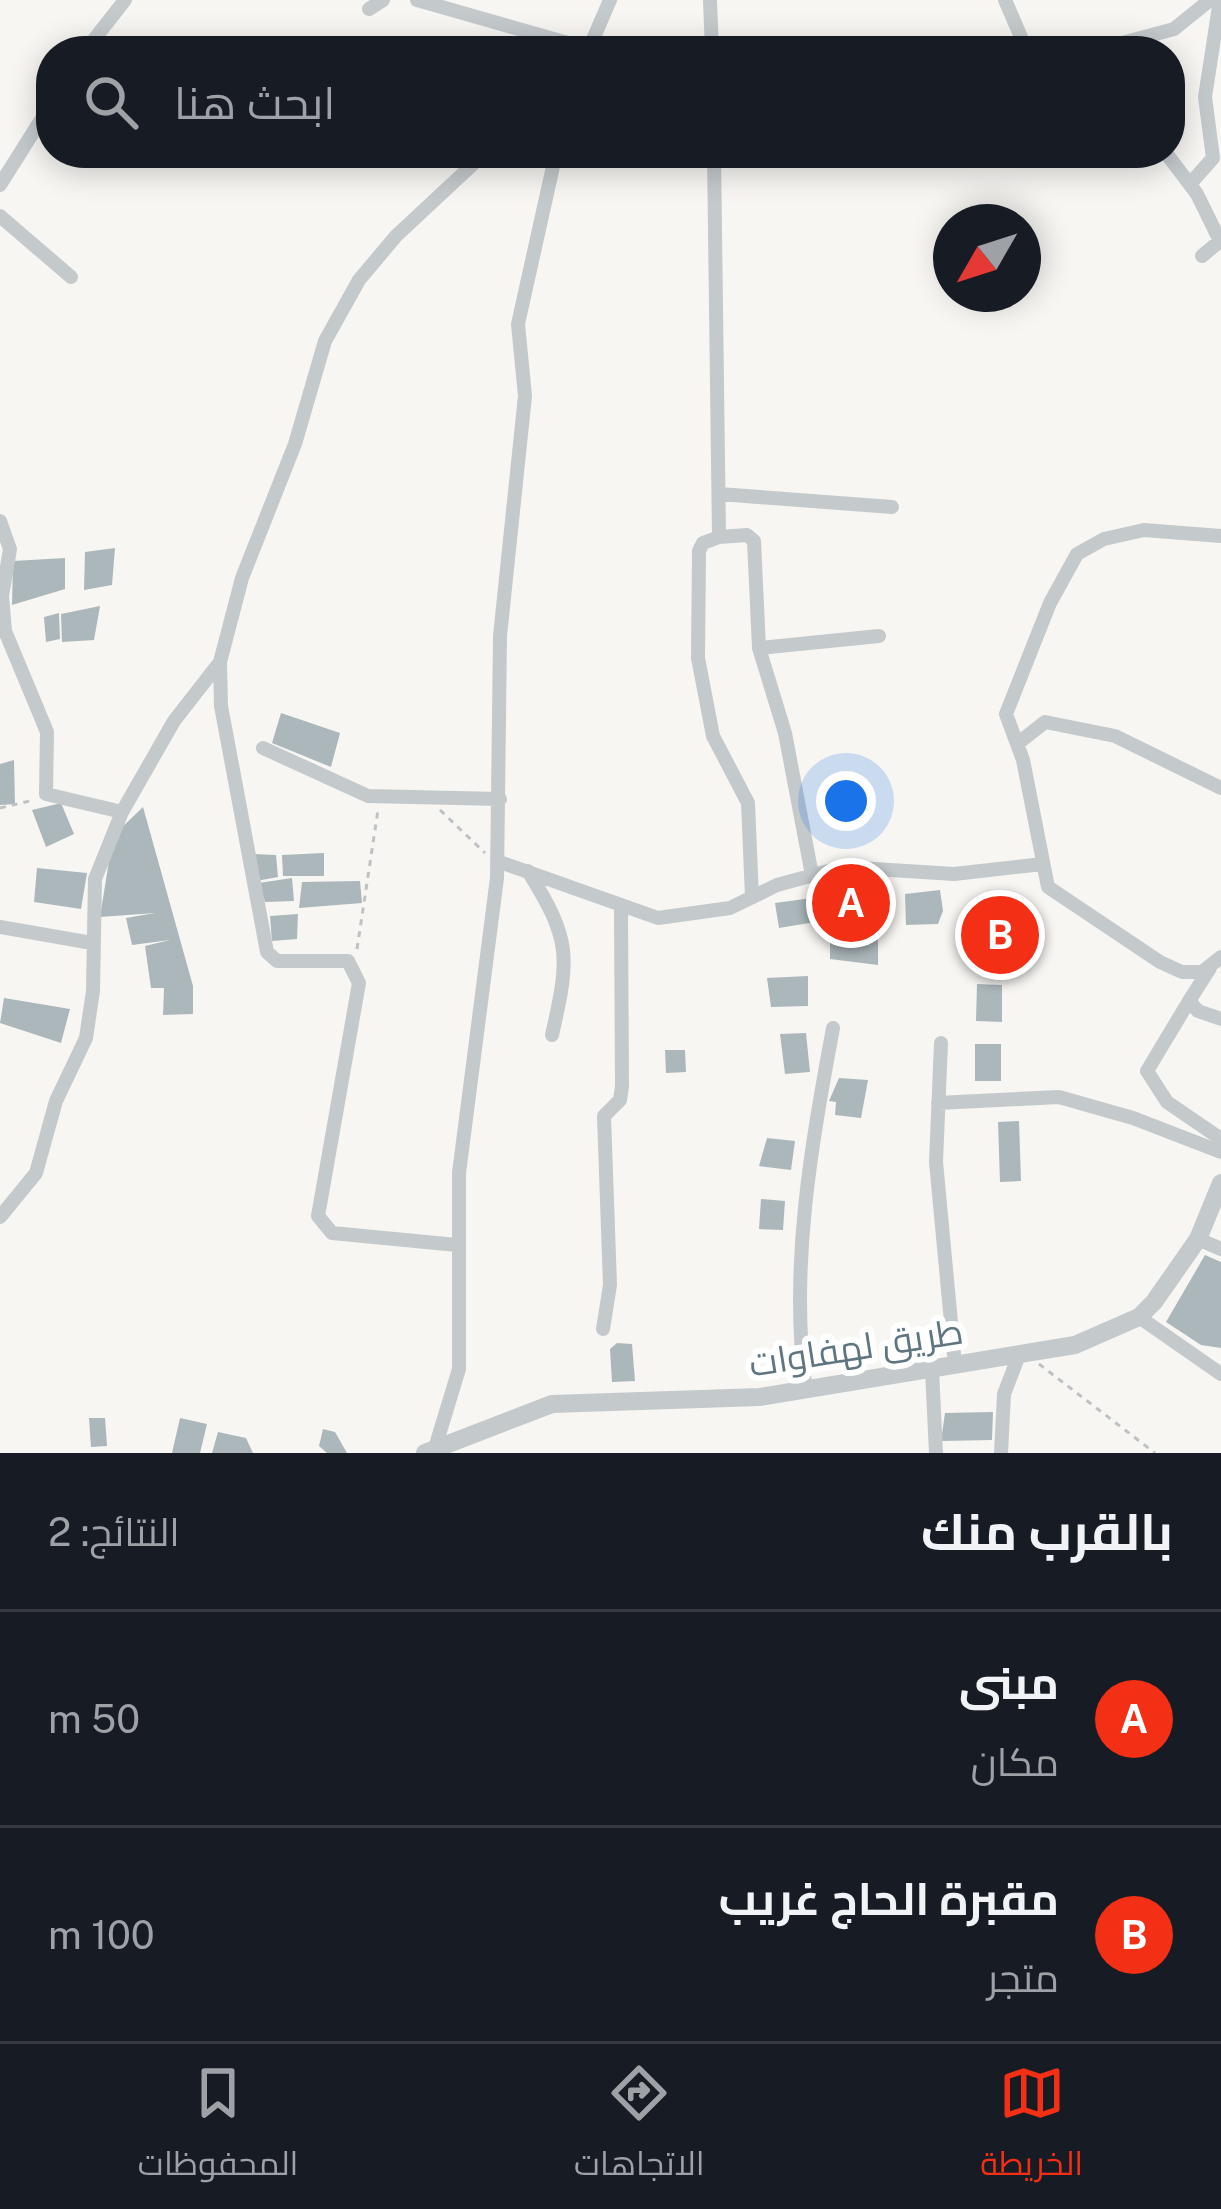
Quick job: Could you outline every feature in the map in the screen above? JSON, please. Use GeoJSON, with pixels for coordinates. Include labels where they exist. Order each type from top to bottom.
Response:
{"type":"FeatureCollection","features":[{"type":"Feature","properties":{"kind":"street"},"geometry":{"type":"LineString","coordinates":[[97,36],[125,0]]}},
{"type":"Feature","properties":{"kind":"street"},"geometry":{"type":"LineString","coordinates":[[417,0],[541,36]]}},
{"type":"Feature","properties":{"kind":"street"},"geometry":{"type":"LineString","coordinates":[[595,36],[610,0]]}},
{"type":"Feature","properties":{"kind":"street"},"geometry":{"type":"LineString","coordinates":[[710,0],[711,36]]}},
{"type":"Feature","properties":{"kind":"street"},"geometry":{"type":"LineString","coordinates":[[1005,0],[1021,36]]}},
{"type":"Feature","properties":{"kind":"street"},"geometry":{"type":"LineString","coordinates":[[1145,36],[1174,28],[1210,0]]}},
{"type":"Feature","properties":{"kind":"street"},"geometry":{"type":"LineString","coordinates":[[1190,184],[1213,158],[1205,97],[1220,0]]}},
{"type":"Feature","properties":{"kind":"street"},"geometry":{"type":"LineString","coordinates":[[0,185],[36,128]]}},
{"type":"Feature","properties":{"kind":"street"},"geometry":{"type":"LineString","coordinates":[[457,1245],[332,1234],[318,1216],[359,983],[348,961],[278,961],[267,952],[223,735],[220,662],[242,578],[295,444],[325,341],[377,255],[469,168]]}},
{"type":"Feature","properties":{"kind":"street"},"geometry":{"type":"LineString","coordinates":[[430,1450],[459,1369],[461,1151],[496,861],[500,636],[525,396],[518,325],[524,279],[552,168]]}},
{"type":"Feature","properties":{"kind":"street"},"geometry":{"type":"LineString","coordinates":[[714,168],[719,537]]}},
{"type":"Feature","properties":{"kind":"street"},"geometry":{"type":"LineString","coordinates":[[1178,168],[1220,241],[1202,256]]}},
{"type":"Feature","properties":{"kind":"street"},"geometry":{"type":"LineString","coordinates":[[0,216],[71,278]]}},
{"type":"Feature","properties":{"kind":"street"},"geometry":{"type":"LineString","coordinates":[[719,494],[892,507]]}},
{"type":"Feature","properties":{"kind":"street"},"geometry":{"type":"LineString","coordinates":[[0,521],[10,542],[2,608],[5,650],[47,731],[46,794],[122,812]]}},
{"type":"Feature","properties":{"kind":"street"},"geometry":{"type":"LineString","coordinates":[[1216,963],[1182,972],[1053,893],[1042,864],[1017,744],[1007,723],[1009,703],[1077,554],[1132,531],[1168,527],[1221,536]]}},
{"type":"Feature","properties":{"kind":"street"},"geometry":{"type":"LineString","coordinates":[[752,897],[748,803],[713,736],[698,658],[699,551],[703,543],[719,537],[747,535],[754,541],[759,648],[784,733],[812,875]]}},
{"type":"Feature","properties":{"kind":"street"},"geometry":{"type":"LineString","coordinates":[[759,648],[879,636]]}},
{"type":"Feature","properties":{"kind":"street"},"geometry":{"type":"LineString","coordinates":[[0,1217],[36,1173],[56,1101],[86,1038],[95,879],[122,812],[174,721],[220,662]]}},
{"type":"Feature","properties":{"kind":"street"},"geometry":{"type":"LineString","coordinates":[[1017,744],[1045,722],[1086,726],[1221,788]]}},
{"type":"Feature","properties":{"kind":"street"},"geometry":{"type":"LineString","coordinates":[[263,748],[380,798],[500,799]]}},
{"type":"Feature","properties":{"kind":"street"},"geometry":{"type":"LineString","coordinates":[[496,861],[658,918],[686,916],[812,875],[861,866],[954,874],[1042,864]]}},
{"type":"Feature","properties":{"kind":"street"},"geometry":{"type":"LineString","coordinates":[[528,871],[556,916],[564,946],[552,1035]]}},
{"type":"Feature","properties":{"kind":"street"},"geometry":{"type":"LineString","coordinates":[[603,1329],[610,1285],[604,1116],[620,1100],[622,1086],[621,908]]}},
{"type":"Feature","properties":{"kind":"street"},"geometry":{"type":"LineString","coordinates":[[0,927],[92,943]]}},
{"type":"Feature","properties":{"kind":"street"},"geometry":{"type":"LineString","coordinates":[[1216,963],[1147,1071],[1167,1102],[1221,1139]]}},
{"type":"Feature","properties":{"kind":"street"},"geometry":{"type":"LineString","coordinates":[[1189,1001],[1198,1011],[1221,1019]]}},
{"type":"Feature","properties":{"kind":"street"},"geometry":{"type":"LineString","coordinates":[[806,1390],[798,1292],[816,1121],[833,1028]]}},
{"type":"Feature","properties":{"kind":"street"},"geometry":{"type":"LineString","coordinates":[[941,1043],[939,1208],[955,1365]]}},
{"type":"Feature","properties":{"kind":"street"},"geometry":{"type":"LineString","coordinates":[[938,1103],[1058,1097],[1133,1118],[1221,1152]]}},
{"type":"Feature","properties":{"kind":"street","name":"طريق لهفاوات"},"geometry":{"type":"LineString","coordinates":[[430,1450],[552,1404],[741,1399],[1075,1345],[1139,1317],[1177,1275],[1221,1183]]}},
{"type":"Feature","properties":{"kind":"street"},"geometry":{"type":"LineString","coordinates":[[1198,1239],[1221,1249]]}},
{"type":"Feature","properties":{"kind":"street"},"geometry":{"type":"LineString","coordinates":[[1139,1317],[1221,1374]]}},
{"type":"Feature","properties":{"kind":"street"},"geometry":{"type":"LineString","coordinates":[[1001,1453],[1004,1394],[1025,1354]]}},
{"type":"Feature","properties":{"kind":"street"},"geometry":{"type":"LineString","coordinates":[[932,1370],[936,1453]]}},
{"type":"Feature","properties":{"kind":"path"},"geometry":{"type":"LineString","coordinates":[[0,808],[46,794]]}},
{"type":"Feature","properties":{"kind":"path"},"geometry":{"type":"LineString","coordinates":[[355,962],[380,798]]}},
{"type":"Feature","properties":{"kind":"path"},"geometry":{"type":"LineString","coordinates":[[421,801],[447,815],[496,861]]}},
{"type":"Feature","properties":{"kind":"path"},"geometry":{"type":"LineString","coordinates":[[1025,1354],[1155,1453]]}},
{"type":"Feature","properties":{"kind":"building"},"geometry":{"type":"Polygon","coordinates":[[[115,548],[112,585],[84,590],[85,552],[115,548]]]}},
{"type":"Feature","properties":{"kind":"building"},"geometry":{"type":"Polygon","coordinates":[[[65,558],[65,589],[12,605],[13,561],[65,558]]]}},
{"type":"Feature","properties":{"kind":"building"},"geometry":{"type":"Polygon","coordinates":[[[100,606],[94,640],[62,642],[61,614],[100,606]]]}},
{"type":"Feature","properties":{"kind":"building"},"geometry":{"type":"Polygon","coordinates":[[[59,613],[60,639],[46,642],[44,617],[59,613]]]}},
{"type":"Feature","properties":{"kind":"building"},"geometry":{"type":"Polygon","coordinates":[[[281,713],[340,733],[331,767],[272,743],[281,713]]]}},
{"type":"Feature","properties":{"kind":"building"},"geometry":{"type":"Polygon","coordinates":[[[14,760],[15,804],[0,805],[0,764],[14,760]]]}},
{"type":"Feature","properties":{"kind":"building"},"geometry":{"type":"Polygon","coordinates":[[[61,803],[74,834],[46,847],[32,810],[61,803]]]}},
{"type":"Feature","properties":{"kind":"building"},"geometry":{"type":"Polygon","coordinates":[[[143,807],[193,986],[193,1014],[163,1015],[164,988],[151,988],[145,946],[170,940],[132,945],[126,918],[155,913],[100,917],[113,836],[143,807]]]}},
{"type":"Feature","properties":{"kind":"building"},"geometry":{"type":"Polygon","coordinates":[[[324,853],[324,876],[283,876],[282,855],[324,853]]]}},
{"type":"Feature","properties":{"kind":"building"},"geometry":{"type":"Polygon","coordinates":[[[251,854],[276,855],[278,877],[256,881],[251,854]]]}},
{"type":"Feature","properties":{"kind":"building"},"geometry":{"type":"Polygon","coordinates":[[[37,868],[87,873],[81,909],[34,902],[37,868]]]}},
{"type":"Feature","properties":{"kind":"building"},"geometry":{"type":"Polygon","coordinates":[[[292,878],[294,901],[265,902],[259,883],[292,878]]]}},
{"type":"Feature","properties":{"kind":"building"},"geometry":{"type":"Polygon","coordinates":[[[360,881],[362,903],[299,908],[302,882],[360,881]]]}},
{"type":"Feature","properties":{"kind":"building"},"geometry":{"type":"Polygon","coordinates":[[[865,888],[864,921],[838,921],[838,892],[865,888]]]}},
{"type":"Feature","properties":{"kind":"building"},"geometry":{"type":"Polygon","coordinates":[[[940,890],[943,911],[938,924],[906,925],[905,894],[940,890]]]}},
{"type":"Feature","properties":{"kind":"building"},"geometry":{"type":"Polygon","coordinates":[[[812,898],[815,922],[779,928],[775,903],[812,898]]]}},
{"type":"Feature","properties":{"kind":"building"},"geometry":{"type":"Polygon","coordinates":[[[298,914],[297,939],[272,941],[270,916],[298,914]]]}},
{"type":"Feature","properties":{"kind":"building"},"geometry":{"type":"Polygon","coordinates":[[[830,939],[878,940],[878,965],[830,959],[830,939]]]}},
{"type":"Feature","properties":{"kind":"building"},"geometry":{"type":"Polygon","coordinates":[[[808,976],[808,1006],[771,1007],[767,978],[808,976]]]}},
{"type":"Feature","properties":{"kind":"building"},"geometry":{"type":"Polygon","coordinates":[[[977,984],[1002,985],[1002,1022],[976,1021],[977,984]]]}},
{"type":"Feature","properties":{"kind":"building"},"geometry":{"type":"Polygon","coordinates":[[[4,998],[70,1009],[61,1043],[0,1023],[4,998]]]}},
{"type":"Feature","properties":{"kind":"building"},"geometry":{"type":"Polygon","coordinates":[[[806,1033],[810,1072],[785,1074],[780,1034],[806,1033]]]}},
{"type":"Feature","properties":{"kind":"building"},"geometry":{"type":"Polygon","coordinates":[[[975,1044],[1001,1044],[1001,1081],[975,1081],[975,1044]]]}},
{"type":"Feature","properties":{"kind":"building"},"geometry":{"type":"Polygon","coordinates":[[[665,1050],[685,1050],[686,1072],[666,1073],[665,1050]]]}},
{"type":"Feature","properties":{"kind":"building"},"geometry":{"type":"Polygon","coordinates":[[[839,1078],[868,1080],[861,1118],[835,1115],[836,1102],[829,1101],[839,1078]]]}},
{"type":"Feature","properties":{"kind":"building"},"geometry":{"type":"Polygon","coordinates":[[[1019,1121],[1021,1181],[1000,1182],[998,1122],[1019,1121]]]}},
{"type":"Feature","properties":{"kind":"building"},"geometry":{"type":"Polygon","coordinates":[[[767,1138],[795,1141],[791,1170],[759,1166],[767,1138]]]}},
{"type":"Feature","properties":{"kind":"building"},"geometry":{"type":"Polygon","coordinates":[[[761,1199],[785,1201],[783,1230],[759,1229],[761,1199]]]}},
{"type":"Feature","properties":{"kind":"building"},"geometry":{"type":"Polygon","coordinates":[[[1205,1255],[1221,1262],[1221,1348],[1201,1345],[1166,1322],[1205,1255]]]}},
{"type":"Feature","properties":{"kind":"building"},"geometry":{"type":"Polygon","coordinates":[[[617,1343],[632,1344],[635,1381],[612,1382],[610,1349],[617,1343]]]}},
{"type":"Feature","properties":{"kind":"building"},"geometry":{"type":"Polygon","coordinates":[[[993,1412],[992,1440],[941,1441],[945,1413],[993,1412]]]}},
{"type":"Feature","properties":{"kind":"building"},"geometry":{"type":"Polygon","coordinates":[[[89,1418],[105,1418],[107,1446],[91,1447],[89,1418]]]}},
{"type":"Feature","properties":{"kind":"building"},"geometry":{"type":"Polygon","coordinates":[[[180,1418],[207,1424],[200,1453],[172,1453],[180,1418]]]}},
{"type":"Feature","properties":{"kind":"building"},"geometry":{"type":"Polygon","coordinates":[[[323,1429],[335,1432],[347,1453],[327,1453],[319,1446],[323,1429]]]}},
{"type":"Feature","properties":{"kind":"building"},"geometry":{"type":"Polygon","coordinates":[[[218,1432],[246,1438],[253,1453],[212,1453],[218,1432]]]}},
{"type":"Feature","properties":{"kind":"place","name":"مبنى"},"geometry":{"type":"Point","coordinates":[851,903]}},
{"type":"Feature","properties":{"kind":"place","name":"مقبرة الحاج غريب"},"geometry":{"type":"Point","coordinates":[1000,935]}}]}
